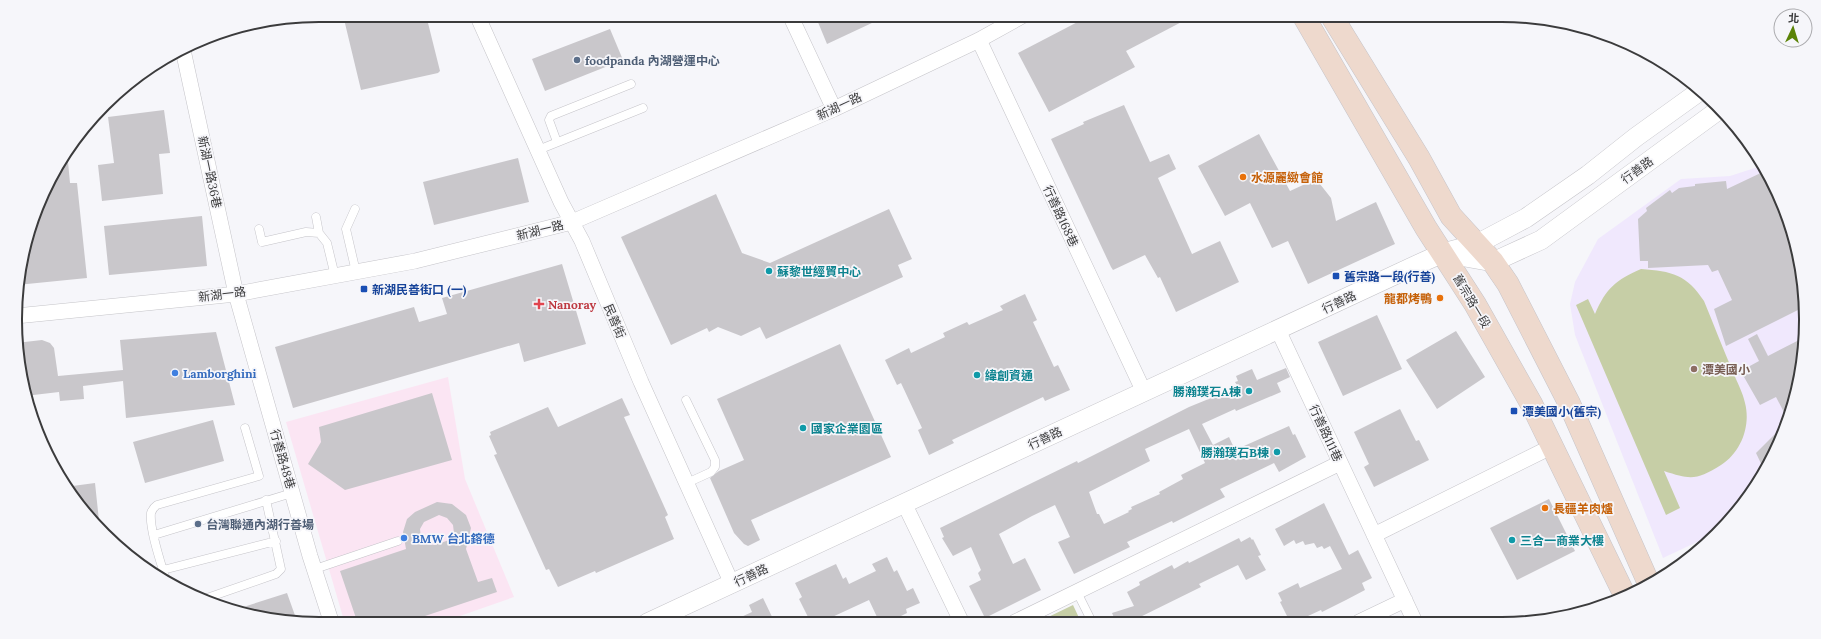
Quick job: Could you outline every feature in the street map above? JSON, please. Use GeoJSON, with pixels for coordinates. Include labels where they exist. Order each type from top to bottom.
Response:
{"type":"FeatureCollection","features":[{"type":"Feature","properties":{"kind":"main road","name":"舊宗路一段"},"geometry":{"type":"LineString","coordinates":[[1307,22],[1426,228],[1443,253],[1506,358],[1553,446],[1622,591]]}},
{"type":"Feature","properties":{"kind":"main road"},"geometry":{"type":"LineString","coordinates":[[1335,22],[1419,158],[1451,216],[1493,262],[1508,284],[1569,404],[1647,579]]}},
{"type":"Feature","properties":{"kind":"street","name":"民善街"},"geometry":{"type":"LineString","coordinates":[[480,22],[572,222],[686,483],[732,584]]}},
{"type":"Feature","properties":{"kind":"street"},"geometry":{"type":"LineString","coordinates":[[797,22],[834,109]]}},
{"type":"Feature","properties":{"kind":"street","name":"新湖一路"},"geometry":{"type":"LineString","coordinates":[[22,315],[236,294],[415,261],[572,222],[834,109],[979,40],[1011,22]]}},
{"type":"Feature","properties":{"kind":"street","name":"行善路168巷"},"geometry":{"type":"LineString","coordinates":[[979,40],[1144,392]]}},
{"type":"Feature","properties":{"kind":"street","name":"新湖一路36巷"},"geometry":{"type":"LineString","coordinates":[[185,55],[236,294]]}},
{"type":"Feature","properties":{"kind":"street","name":"行善路"},"geometry":{"type":"LineString","coordinates":[[665,617],[904,503],[1443,253],[1477,244],[1526,218],[1696,94]]}},
{"type":"Feature","properties":{"kind":"street","name":"行善路"},"geometry":{"type":"LineString","coordinates":[[1493,262],[1541,240],[1715,112]]}},
{"type":"Feature","properties":{"kind":"street"},"geometry":{"type":"LineString","coordinates":[[1443,253],[1493,262]]}},
{"type":"Feature","properties":{"kind":"street","name":"行善路48巷"},"geometry":{"type":"LineString","coordinates":[[236,294],[292,493],[330,617]]}},
{"type":"Feature","properties":{"kind":"street","name":"行善路111巷"},"geometry":{"type":"LineString","coordinates":[[1278,330],[1413,617]]}},
{"type":"Feature","properties":{"kind":"street"},"geometry":{"type":"LineString","coordinates":[[1374,535],[1553,446]]}},
{"type":"Feature","properties":{"kind":"street"},"geometry":{"type":"LineString","coordinates":[[1025,617],[1340,463]]}},
{"type":"Feature","properties":{"kind":"street"},"geometry":{"type":"LineString","coordinates":[[904,503],[959,617]]}},
{"type":"Feature","properties":{"kind":"street"},"geometry":{"type":"LineString","coordinates":[[1370,617],[1406,600]]}},
{"type":"Feature","properties":{"kind":"lane"},"geometry":{"type":"LineString","coordinates":[[557,142],[549,120],[551,116],[631,84]]}},
{"type":"Feature","properties":{"kind":"lane"},"geometry":{"type":"LineString","coordinates":[[538,150],[643,108]]}},
{"type":"Feature","properties":{"kind":"lane"},"geometry":{"type":"LineString","coordinates":[[355,209],[346,229],[356,272]]}},
{"type":"Feature","properties":{"kind":"lane"},"geometry":{"type":"LineString","coordinates":[[316,217],[319,233],[327,243],[335,276]]}},
{"type":"Feature","properties":{"kind":"lane"},"geometry":{"type":"LineString","coordinates":[[259,229],[262,242],[306,232],[319,233]]}},
{"type":"Feature","properties":{"kind":"lane"},"geometry":{"type":"LineString","coordinates":[[686,400],[715,460],[715,467],[710,472],[686,483]]}},
{"type":"Feature","properties":{"kind":"lane"},"geometry":{"type":"LineString","coordinates":[[245,428],[259,476],[157,505],[151,513],[154,535],[163,570],[276,541]]}},
{"type":"Feature","properties":{"kind":"lane"},"geometry":{"type":"LineString","coordinates":[[154,535],[292,493]]}},
{"type":"Feature","properties":{"kind":"lane"},"geometry":{"type":"LineString","coordinates":[[212,596],[279,572],[281,569],[266,500]]}},
{"type":"Feature","properties":{"kind":"lane"},"geometry":{"type":"LineString","coordinates":[[315,569],[398,540]]}},
{"type":"Feature","properties":{"kind":"lane"},"geometry":{"type":"LineString","coordinates":[[1077,592],[1090,617]]}},
{"type":"Feature","properties":{"kind":"shaded area","name":"潭美國小"},"geometry":{"type":"Polygon","coordinates":[[[1757,167],[1776,206],[1789,243],[1796,281],[1799,320],[1793,378],[1783,415],[1768,451],[1749,485],[1738,501],[1701,540],[1663,558],[1575,335],[1570,304],[1575,282],[1598,239],[1681,179],[1730,176],[1757,167]]]}},
{"type":"Feature","properties":{"kind":"shaded area","name":"BMW 台北鎔德"},"geometry":{"type":"Polygon","coordinates":[[[448,377],[465,479],[514,597],[457,617],[343,617],[286,422],[448,377]]]}},
{"type":"Feature","properties":{"kind":"green space"},"geometry":{"type":"Polygon","coordinates":[[[1641,269],[1662,271],[1678,276],[1685,280],[1698,292],[1704,301],[1741,391],[1747,412],[1747,421],[1743,438],[1734,453],[1721,465],[1706,474],[1694,477],[1681,476],[1664,471],[1680,508],[1666,515],[1576,305],[1588,299],[1595,314],[1603,298],[1618,281],[1641,269]]]}},
{"type":"Feature","properties":{"kind":"green space"},"geometry":{"type":"Polygon","coordinates":[[[1073,605],[1079,617],[1048,617],[1073,605]]]}},
{"type":"Feature","properties":{"kind":"building"},"geometry":{"type":"Polygon","coordinates":[[[345,22],[428,22],[440,71],[438,73],[361,90],[345,22]]]}},
{"type":"Feature","properties":{"kind":"building"},"geometry":{"type":"Polygon","coordinates":[[[818,22],[874,22],[827,44],[818,22]]]}},
{"type":"Feature","properties":{"kind":"building"},"geometry":{"type":"Polygon","coordinates":[[[1078,22],[1182,22],[1126,51],[1135,67],[1049,112],[1018,53],[1078,22]]]}},
{"type":"Feature","properties":{"kind":"building","name":"foodpanda 內湖營運中心"},"geometry":{"type":"Polygon","coordinates":[[[610,29],[623,60],[545,91],[532,59],[610,29]]]}},
{"type":"Feature","properties":{"kind":"building"},"geometry":{"type":"Polygon","coordinates":[[[1124,105],[1150,162],[1169,154],[1176,169],[1158,178],[1192,254],[1220,241],[1239,282],[1176,312],[1160,277],[1158,278],[1145,255],[1113,270],[1051,139],[1084,124],[1083,122],[1124,105]]]}},
{"type":"Feature","properties":{"kind":"building"},"geometry":{"type":"Polygon","coordinates":[[[164,110],[170,153],[159,154],[163,194],[102,201],[98,165],[114,163],[108,117],[164,110]]]}},
{"type":"Feature","properties":{"kind":"building"},"geometry":{"type":"Polygon","coordinates":[[[1259,134],[1290,191],[1316,179],[1331,198],[1336,221],[1376,202],[1395,244],[1308,284],[1288,241],[1272,248],[1250,203],[1225,216],[1198,166],[1259,134]]]}},
{"type":"Feature","properties":{"kind":"building"},"geometry":{"type":"Polygon","coordinates":[[[518,158],[529,202],[434,225],[423,182],[518,158]]]}},
{"type":"Feature","properties":{"kind":"building"},"geometry":{"type":"Polygon","coordinates":[[[68,161],[70,183],[77,183],[87,278],[25,284],[28,261],[38,224],[53,188],[68,161]]]}},
{"type":"Feature","properties":{"kind":"building"},"geometry":{"type":"Polygon","coordinates":[[[1760,173],[1776,206],[1789,243],[1796,281],[1798,310],[1726,346],[1714,309],[1732,300],[1718,270],[1712,272],[1708,265],[1648,268],[1648,261],[1640,261],[1638,219],[1647,211],[1646,208],[1670,190],[1672,193],[1679,188],[1695,186],[1695,184],[1726,181],[1727,189],[1760,173]]]}},
{"type":"Feature","properties":{"kind":"building","name":"蘇黎世經貿中心"},"geometry":{"type":"Polygon","coordinates":[[[716,194],[742,253],[770,263],[889,209],[912,259],[898,265],[903,277],[766,339],[760,327],[741,336],[718,327],[709,332],[707,328],[671,345],[621,237],[716,194]]]}},
{"type":"Feature","properties":{"kind":"building"},"geometry":{"type":"Polygon","coordinates":[[[202,216],[207,266],[109,275],[104,226],[202,216]]]}},
{"type":"Feature","properties":{"kind":"building"},"geometry":{"type":"Polygon","coordinates":[[[562,264],[586,344],[524,362],[519,343],[293,408],[275,347],[414,307],[419,322],[447,314],[442,298],[562,264]]]}},
{"type":"Feature","properties":{"kind":"building","name":"緯創資通"},"geometry":{"type":"Polygon","coordinates":[[[1025,294],[1037,320],[1033,322],[1054,367],[1058,365],[1070,390],[1045,401],[1043,397],[952,440],[954,443],[929,455],[918,430],[922,428],[901,383],[897,385],[885,360],[909,348],[911,353],[945,337],[943,333],[967,322],[969,325],[1003,310],[1000,306],[1025,294]]]}},
{"type":"Feature","properties":{"kind":"building"},"geometry":{"type":"Polygon","coordinates":[[[1377,315],[1402,369],[1343,396],[1318,342],[1377,315]]]}},
{"type":"Feature","properties":{"kind":"building"},"geometry":{"type":"Polygon","coordinates":[[[1456,331],[1485,377],[1437,409],[1406,360],[1456,331]]]}},
{"type":"Feature","properties":{"kind":"building","name":"Lamborghini"},"geometry":{"type":"Polygon","coordinates":[[[216,332],[235,405],[126,418],[123,381],[83,386],[84,399],[60,401],[59,392],[32,395],[23,342],[42,340],[50,343],[54,348],[58,376],[123,370],[120,340],[216,332]]]}},
{"type":"Feature","properties":{"kind":"building"},"geometry":{"type":"Polygon","coordinates":[[[1757,334],[1768,356],[1798,341],[1793,378],[1784,412],[1776,397],[1760,405],[1744,377],[1737,373],[1759,361],[1748,339],[1757,334]]]}},
{"type":"Feature","properties":{"kind":"building","name":"國家企業園區"},"geometry":{"type":"Polygon","coordinates":[[[840,344],[891,457],[751,520],[760,540],[748,546],[744,544],[734,533],[710,478],[719,471],[744,460],[717,399],[840,344]]]}},
{"type":"Feature","properties":{"kind":"building"},"geometry":{"type":"Polygon","coordinates":[[[1286,368],[1290,377],[1277,383],[1281,392],[1236,411],[1235,409],[1202,424],[1213,445],[1229,437],[1235,450],[1289,426],[1293,435],[1295,434],[1306,457],[1279,472],[1274,463],[1220,489],[1225,497],[1173,523],[1172,521],[1127,542],[1130,547],[1074,574],[1058,542],[1070,537],[1055,505],[1032,516],[999,534],[1013,564],[1025,558],[1041,590],[984,617],[969,586],[981,580],[978,573],[981,570],[971,547],[953,556],[942,538],[944,537],[940,528],[1077,461],[1078,463],[1189,407],[1238,387],[1235,382],[1238,381],[1236,376],[1252,369],[1257,380],[1286,368]],[[1189,429],[1145,449],[1150,461],[1089,492],[1097,514],[1099,514],[1104,524],[1129,512],[1128,511],[1132,509],[1131,507],[1160,494],[1159,492],[1183,479],[1181,475],[1205,463],[1189,429]]]}},
{"type":"Feature","properties":{"kind":"building"},"geometry":{"type":"Polygon","coordinates":[[[432,393],[452,460],[345,490],[308,464],[321,442],[319,427],[432,393]]]}},
{"type":"Feature","properties":{"kind":"building"},"geometry":{"type":"Polygon","coordinates":[[[622,398],[630,415],[624,417],[668,515],[665,517],[674,539],[596,573],[595,571],[558,587],[549,569],[546,570],[494,455],[497,454],[489,436],[491,435],[490,432],[548,407],[558,427],[622,398]]]}},
{"type":"Feature","properties":{"kind":"building"},"geometry":{"type":"Polygon","coordinates":[[[1400,409],[1416,441],[1419,440],[1429,460],[1374,487],[1364,467],[1369,464],[1354,432],[1400,409]]]}},
{"type":"Feature","properties":{"kind":"building"},"geometry":{"type":"Polygon","coordinates":[[[213,420],[224,461],[145,483],[133,442],[213,420]]]}},
{"type":"Feature","properties":{"kind":"building"},"geometry":{"type":"Polygon","coordinates":[[[1776,433],[1761,464],[1756,453],[1776,433]]]}},
{"type":"Feature","properties":{"kind":"building"},"geometry":{"type":"Polygon","coordinates":[[[95,483],[99,519],[83,501],[73,486],[95,483]]]}},
{"type":"Feature","properties":{"kind":"building","name":"三合一商業大樓"},"geometry":{"type":"Polygon","coordinates":[[[1549,499],[1575,551],[1517,580],[1490,528],[1549,499]]]}},
{"type":"Feature","properties":{"kind":"building"},"geometry":{"type":"Polygon","coordinates":[[[437,502],[452,504],[466,515],[471,528],[466,549],[478,582],[492,578],[497,592],[422,617],[356,617],[340,571],[406,549],[403,532],[407,519],[415,512],[437,502]],[[439,515],[424,522],[420,529],[421,538],[426,544],[435,545],[449,540],[454,533],[453,525],[447,518],[439,515]]]}},
{"type":"Feature","properties":{"kind":"building"},"geometry":{"type":"Polygon","coordinates":[[[1324,503],[1349,555],[1358,550],[1372,578],[1362,583],[1365,590],[1322,612],[1321,610],[1306,617],[1288,617],[1280,602],[1282,601],[1278,593],[1298,583],[1300,588],[1342,569],[1330,546],[1324,549],[1322,546],[1317,548],[1314,543],[1305,545],[1303,541],[1296,544],[1294,540],[1284,546],[1275,529],[1324,503]]]}},
{"type":"Feature","properties":{"kind":"building"},"geometry":{"type":"Polygon","coordinates":[[[1250,537],[1252,540],[1253,539],[1261,555],[1258,556],[1266,570],[1246,580],[1238,565],[1199,584],[1201,587],[1140,617],[1114,617],[1112,613],[1134,606],[1127,592],[1140,585],[1139,582],[1172,565],[1174,569],[1188,561],[1189,563],[1239,538],[1241,542],[1250,537]]]}},
{"type":"Feature","properties":{"kind":"building"},"geometry":{"type":"Polygon","coordinates":[[[887,557],[894,572],[897,570],[907,591],[913,588],[920,603],[906,609],[907,613],[899,617],[877,617],[869,600],[832,617],[808,617],[799,599],[802,597],[795,583],[836,564],[843,579],[846,577],[849,584],[876,571],[872,564],[887,557]]]}},
{"type":"Feature","properties":{"kind":"building"},"geometry":{"type":"Polygon","coordinates":[[[287,593],[295,615],[261,611],[243,607],[287,593]]]}},
{"type":"Feature","properties":{"kind":"building"},"geometry":{"type":"Polygon","coordinates":[[[763,598],[772,617],[741,617],[752,612],[749,605],[763,598]]]}},
{"type":"Feature","properties":{"kind":"place","name":"foodpanda 內湖營運中心"},"geometry":{"type":"Point","coordinates":[577,60]}},
{"type":"Feature","properties":{"kind":"place","name":"水源麗緻會館"},"geometry":{"type":"Point","coordinates":[1243,177]}},
{"type":"Feature","properties":{"kind":"place","name":"蘇黎世經貿中心"},"geometry":{"type":"Point","coordinates":[769,271]}},
{"type":"Feature","properties":{"kind":"place","name":"舊宗路一段(行善)"},"geometry":{"type":"Point","coordinates":[1336,276]}},
{"type":"Feature","properties":{"kind":"place","name":"新湖民善街口 (一)"},"geometry":{"type":"Point","coordinates":[364,289]}},
{"type":"Feature","properties":{"kind":"place","name":"龍都烤鴨"},"geometry":{"type":"Point","coordinates":[1440,298]}},
{"type":"Feature","properties":{"kind":"place","name":"Nanoray"},"geometry":{"type":"Point","coordinates":[539,304]}},
{"type":"Feature","properties":{"kind":"place","name":"潭美國小"},"geometry":{"type":"Point","coordinates":[1694,369]}},
{"type":"Feature","properties":{"kind":"place","name":"Lamborghini"},"geometry":{"type":"Point","coordinates":[175,373]}},
{"type":"Feature","properties":{"kind":"place","name":"緯創資通"},"geometry":{"type":"Point","coordinates":[977,375]}},
{"type":"Feature","properties":{"kind":"place","name":"勝瀚璞石A棟"},"geometry":{"type":"Point","coordinates":[1249,391]}},
{"type":"Feature","properties":{"kind":"place","name":"潭美國小(舊宗)"},"geometry":{"type":"Point","coordinates":[1514,411]}},
{"type":"Feature","properties":{"kind":"place","name":"國家企業園區"},"geometry":{"type":"Point","coordinates":[803,428]}},
{"type":"Feature","properties":{"kind":"place","name":"勝瀚璞石B棟"},"geometry":{"type":"Point","coordinates":[1277,452]}},
{"type":"Feature","properties":{"kind":"place","name":"長疆羊肉爐"},"geometry":{"type":"Point","coordinates":[1545,508]}},
{"type":"Feature","properties":{"kind":"place","name":"台灣聯通內湖行善場"},"geometry":{"type":"Point","coordinates":[198,524]}},
{"type":"Feature","properties":{"kind":"place","name":"BMW 台北鎔德"},"geometry":{"type":"Point","coordinates":[404,538]}},
{"type":"Feature","properties":{"kind":"place","name":"三合一商業大樓"},"geometry":{"type":"Point","coordinates":[1512,540]}}]}
